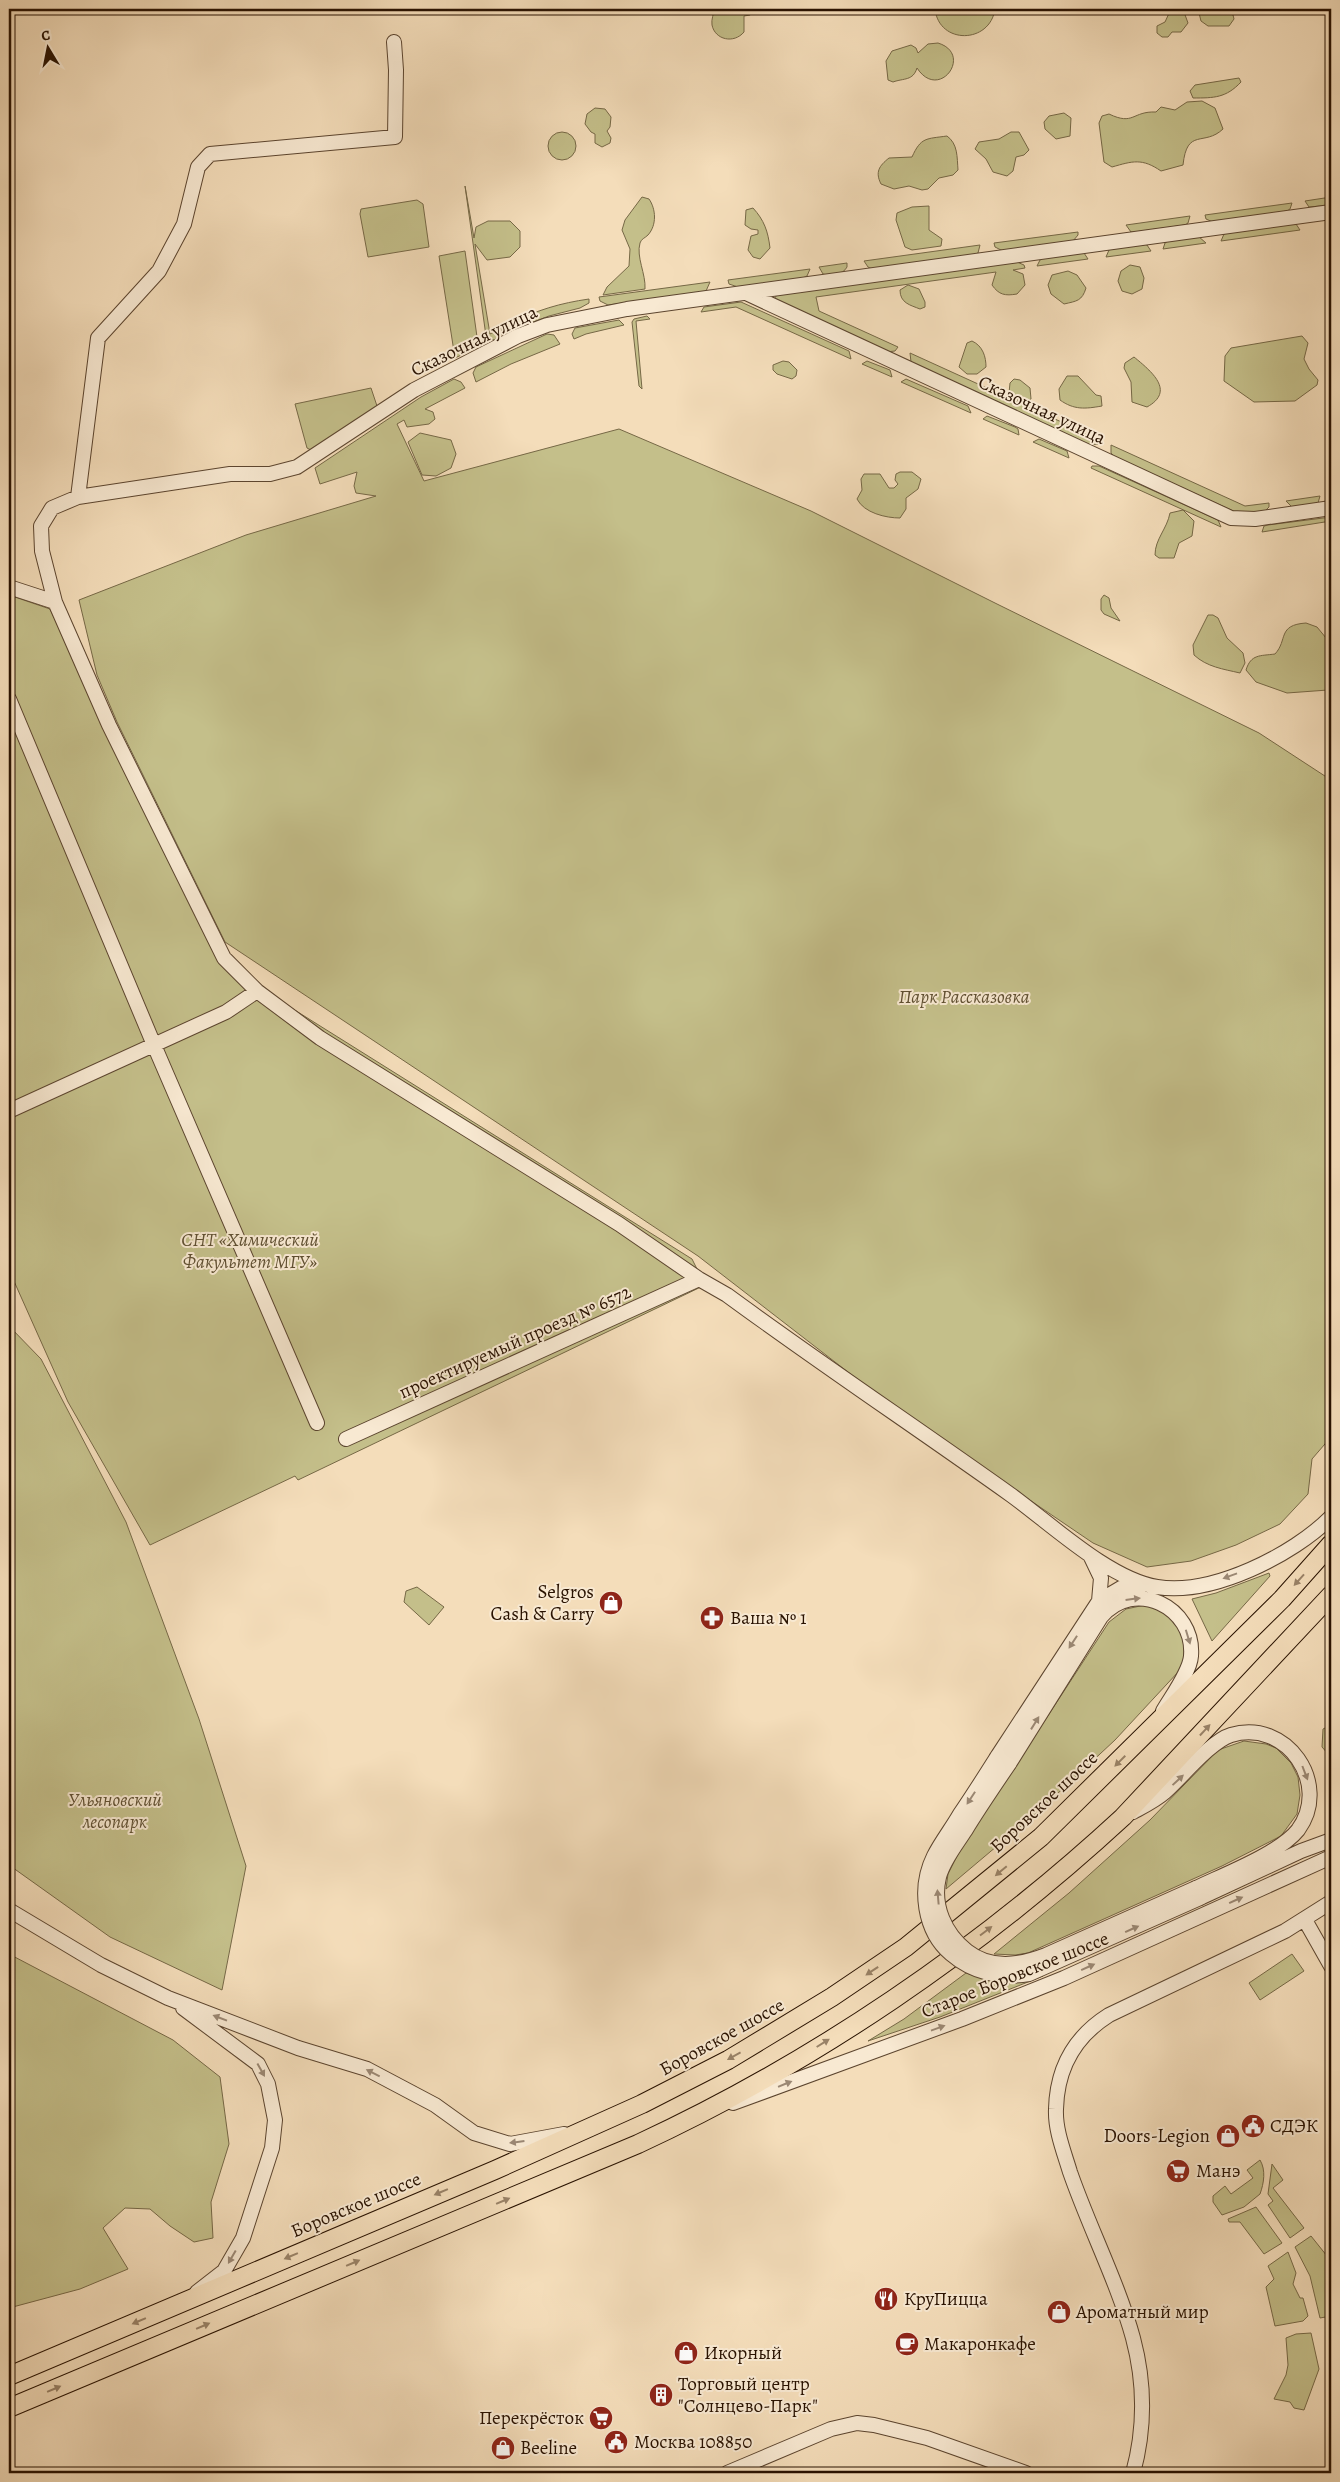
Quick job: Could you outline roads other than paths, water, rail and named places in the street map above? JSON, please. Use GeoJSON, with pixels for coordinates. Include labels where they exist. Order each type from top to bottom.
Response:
{"type":"FeatureCollection","features":[{"type":"Feature","properties":{"kind":"main road","name":"Боровское шоссе"},"geometry":{"type":"LineString","coordinates":[[9,2376],[582,2131],[664,2094],[748,2049],[832,1997],[906,1947],[1041,1837],[1282,1599],[1331,1544]]}},
{"type":"Feature","properties":{"kind":"main road"},"geometry":{"type":"LineString","coordinates":[[9,2408],[604,2158],[706,2112],[818,2046],[936,1968],[1006,1916],[1123,1817],[1331,1595]]}},
{"type":"Feature","properties":{"kind":"street"},"geometry":{"type":"LineString","coordinates":[[78,497],[98,338],[159,271],[184,224],[198,167],[210,154],[394,136],[396,70],[394,42]]}},
{"type":"Feature","properties":{"kind":"street","name":"Сказочная улица"},"geometry":{"type":"LineString","coordinates":[[1148,1585],[1123,1574],[1090,1554],[1019,1501],[727,1295],[699,1279],[619,1224],[320,1038],[257,990],[224,958],[109,725],[55,602],[42,551],[41,526],[52,508],[78,497],[230,474],[270,474],[297,467],[414,390],[532,330],[628,309],[1331,212]]}},
{"type":"Feature","properties":{"kind":"street","name":"Сказочная улица"},"geometry":{"type":"LineString","coordinates":[[746,293],[1231,518],[1255,519],[1331,508]]}},
{"type":"Feature","properties":{"kind":"street"},"geometry":{"type":"LineString","coordinates":[[9,587],[55,602]]}},
{"type":"Feature","properties":{"kind":"street"},"geometry":{"type":"LineString","coordinates":[[9,699],[154,1045],[317,1423]]}},
{"type":"Feature","properties":{"kind":"street"},"geometry":{"type":"LineString","coordinates":[[9,1111],[226,1012],[257,990]]}},
{"type":"Feature","properties":{"kind":"street","name":"проектируемый проезд № 6572"},"geometry":{"type":"LineString","coordinates":[[346,1439],[699,1279]]}},
{"type":"Feature","properties":{"kind":"street"},"geometry":{"type":"LineString","coordinates":[[1099,1601],[1121,1588],[1148,1585],[1180,1588],[1222,1579],[1293,1548],[1306,1540],[1331,1517]]}},
{"type":"Feature","properties":{"kind":"street"},"geometry":{"type":"LineString","coordinates":[[1090,1554],[1101,1578],[1099,1601],[1003,1760],[951,1852],[939,1878],[937,1897],[944,1923],[956,1942],[970,1954],[994,1963],[1022,1963],[1331,1840]]}},
{"type":"Feature","properties":{"kind":"street"},"geometry":{"type":"LineString","coordinates":[[1003,1760],[1101,1617],[1114,1605],[1129,1599],[1145,1598],[1163,1604],[1179,1618],[1189,1640],[1191,1656],[1188,1666],[1154,1726]]}},
{"type":"Feature","properties":{"kind":"street"},"geometry":{"type":"LineString","coordinates":[[1123,1817],[1164,1792],[1225,1737],[1239,1733],[1267,1735],[1286,1745],[1300,1761],[1308,1780],[1310,1800],[1305,1818],[1298,1830],[1263,1856],[1198,1893]]}},
{"type":"Feature","properties":{"kind":"street"},"geometry":{"type":"LineString","coordinates":[[1263,1856],[1331,1832]]}},
{"type":"Feature","properties":{"kind":"street","name":"Старое Боровское шоссе"},"geometry":{"type":"LineString","coordinates":[[706,2112],[954,2022],[1047,1985],[1331,1857]]}},
{"type":"Feature","properties":{"kind":"street"},"geometry":{"type":"LineString","coordinates":[[1133,2473],[1142,2426],[1136,2352],[1128,2321],[1083,2210],[1056,2120],[1060,2078],[1071,2052],[1090,2027],[1109,2015],[1305,1920],[1331,1902]]}},
{"type":"Feature","properties":{"kind":"street"},"geometry":{"type":"LineString","coordinates":[[9,1910],[101,1966],[168,1998],[298,2048],[367,2069],[435,2105],[474,2133],[510,2144],[582,2131]]}},
{"type":"Feature","properties":{"kind":"street"},"geometry":{"type":"LineString","coordinates":[[1305,1920],[1331,1966]]}},
{"type":"Feature","properties":{"kind":"street"},"geometry":{"type":"LineString","coordinates":[[168,1998],[258,2064],[268,2084],[276,2120],[272,2148],[243,2238],[224,2271],[184,2301]]}},
{"type":"Feature","properties":{"kind":"street"},"geometry":{"type":"LineString","coordinates":[[726,2473],[831,2429],[857,2423],[874,2424],[927,2438],[1026,2473]]}},
{"type":"Feature","properties":{"kind":"place","name":"Selgros Cash & Carry"},"geometry":{"type":"Point","coordinates":[611,1603]}},
{"type":"Feature","properties":{"kind":"place","name":"Ваша № 1"},"geometry":{"type":"Point","coordinates":[712,1618]}},
{"type":"Feature","properties":{"kind":"place","name":"СДЭК"},"geometry":{"type":"Point","coordinates":[1253,2126]}},
{"type":"Feature","properties":{"kind":"place","name":"Doors-Legion"},"geometry":{"type":"Point","coordinates":[1228,2136]}},
{"type":"Feature","properties":{"kind":"place","name":"Манэ"},"geometry":{"type":"Point","coordinates":[1178,2171]}},
{"type":"Feature","properties":{"kind":"place","name":"КруПицца"},"geometry":{"type":"Point","coordinates":[886,2299]}},
{"type":"Feature","properties":{"kind":"place","name":"Ароматный мир"},"geometry":{"type":"Point","coordinates":[1059,2312]}},
{"type":"Feature","properties":{"kind":"place","name":"Макаронкафе"},"geometry":{"type":"Point","coordinates":[907,2344]}},
{"type":"Feature","properties":{"kind":"place","name":"Икорный"},"geometry":{"type":"Point","coordinates":[686,2353]}},
{"type":"Feature","properties":{"kind":"place","name":"Торговый центр \"Солнцево-Парк\""},"geometry":{"type":"Point","coordinates":[661,2395]}},
{"type":"Feature","properties":{"kind":"place","name":"Перекрёсток"},"geometry":{"type":"Point","coordinates":[601,2418]}},
{"type":"Feature","properties":{"kind":"place","name":"Москва 108850"},"geometry":{"type":"Point","coordinates":[616,2442]}},
{"type":"Feature","properties":{"kind":"place","name":"Beeline"},"geometry":{"type":"Point","coordinates":[503,2448]}},
{"type":"Feature","properties":{"kind":"park label","name":"Парк Рассказовка"},"geometry":{"type":"Point","coordinates":[964,997]}},
{"type":"Feature","properties":{"kind":"park label","name":"СНТ «Химический Факультет МГУ»"},"geometry":{"type":"Point","coordinates":[250,1251]}},
{"type":"Feature","properties":{"kind":"park label","name":"Ульяновский лесопарк"},"geometry":{"type":"Point","coordinates":[115,1811]}}]}
